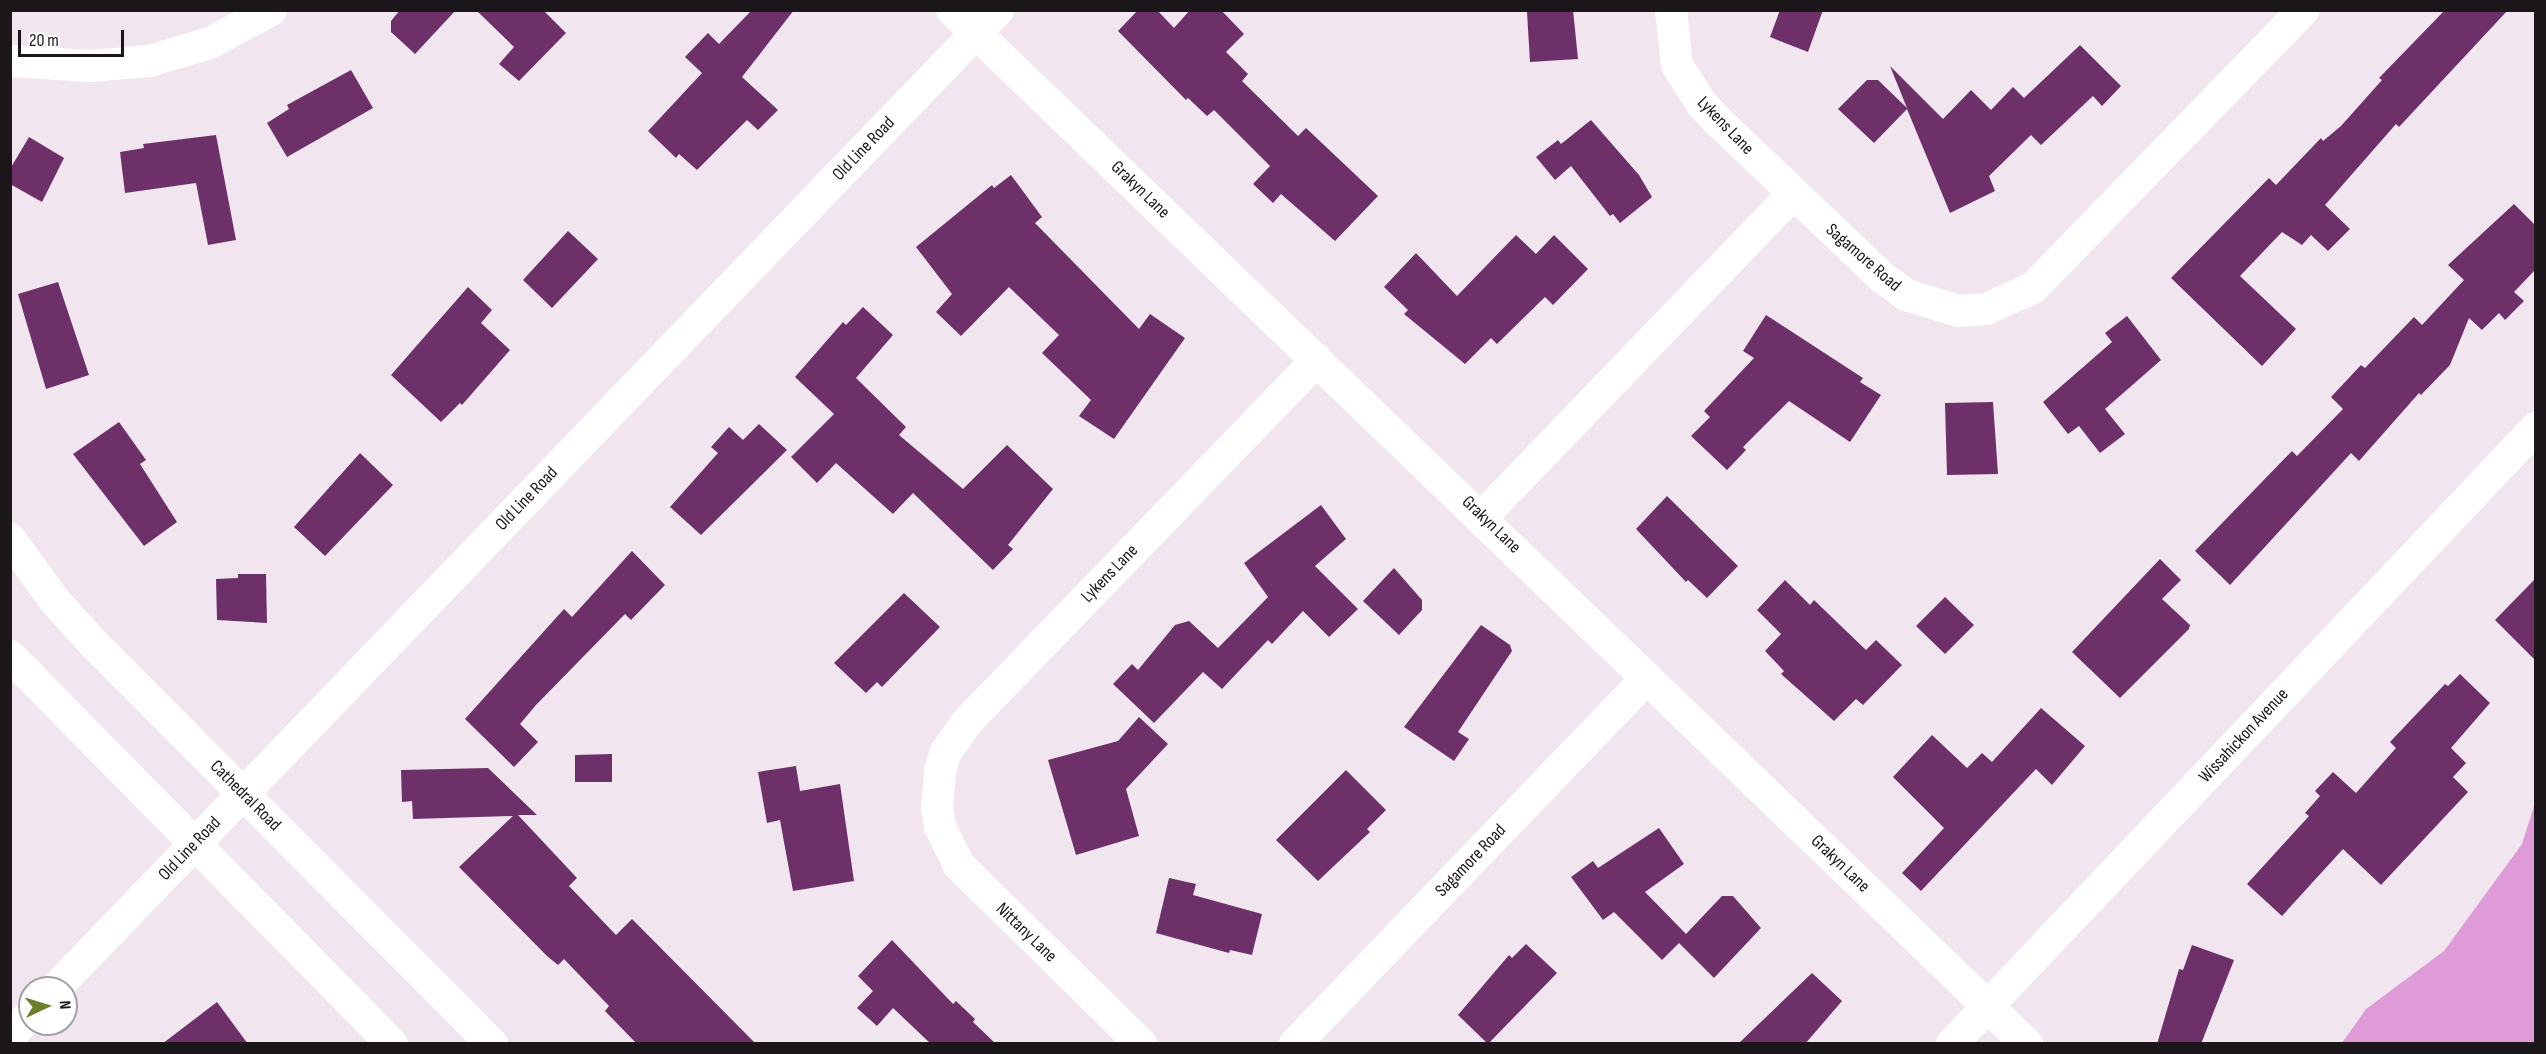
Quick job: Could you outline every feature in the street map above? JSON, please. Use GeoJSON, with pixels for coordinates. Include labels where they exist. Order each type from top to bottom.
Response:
{"type":"FeatureCollection","features":[{"type":"Feature","properties":{"kind":"street"},"geometry":{"type":"LineString","coordinates":[[10,61],[90,66],[149,61],[210,43],[271,10]]}},
{"type":"Feature","properties":{"kind":"street","name":"Grakyn Lane"},"geometry":{"type":"LineString","coordinates":[[952,10],[1482,517],[2027,1044]]}},
{"type":"Feature","properties":{"kind":"street","name":"Old Line Road"},"geometry":{"type":"LineString","coordinates":[[68,976],[998,10]]}},
{"type":"Feature","properties":{"kind":"street","name":"Lykens Lane"},"geometry":{"type":"LineString","coordinates":[[1671,10],[1674,54],[1688,85],[1719,122],[1793,194]]}},
{"type":"Feature","properties":{"kind":"street","name":"Sagamore Road"},"geometry":{"type":"LineString","coordinates":[[1793,194],[1906,295],[1959,310],[1986,309],[2009,302],[2055,268],[2303,10]]}},
{"type":"Feature","properties":{"kind":"street"},"geometry":{"type":"LineString","coordinates":[[1482,517],[1793,194]]}},
{"type":"Feature","properties":{"kind":"street","name":"Lykens Lane"},"geometry":{"type":"LineString","coordinates":[[937,807],[943,761],[966,723],[1317,360]]}},
{"type":"Feature","properties":{"kind":"street","name":"Wissahickon Avenue"},"geometry":{"type":"LineString","coordinates":[[1952,1044],[2535,428]]}},
{"type":"Feature","properties":{"kind":"street","name":"Cathedral Road"},"geometry":{"type":"LineString","coordinates":[[10,539],[55,601],[242,794],[492,1044]]}},
{"type":"Feature","properties":{"kind":"street"},"geometry":{"type":"LineString","coordinates":[[10,656],[392,1044]]}},
{"type":"Feature","properties":{"kind":"street","name":"Sagamore Road"},"geometry":{"type":"LineString","coordinates":[[1295,1044],[1647,678]]}},
{"type":"Feature","properties":{"kind":"street","name":"Nittany Lane"},"geometry":{"type":"LineString","coordinates":[[937,807],[947,846],[972,881],[1141,1044]]}},
{"type":"Feature","properties":{"kind":"shaded area"},"geometry":{"type":"Polygon","coordinates":[[[2535,803],[2535,1043],[2342,1043],[2366,1009],[2444,951],[2522,844],[2535,803]]]}},
{"type":"Feature","properties":{"kind":"building"},"geometry":{"type":"Polygon","coordinates":[[[400,10],[456,10],[415,54],[391,32],[391,21],[400,10]]]}},
{"type":"Feature","properties":{"kind":"building"},"geometry":{"type":"Polygon","coordinates":[[[476,10],[543,10],[566,33],[519,81],[499,64],[514,47],[476,10]]]}},
{"type":"Feature","properties":{"kind":"building"},"geometry":{"type":"Polygon","coordinates":[[[752,10],[794,10],[742,77],[778,110],[758,130],[747,120],[697,170],[679,154],[676,158],[648,131],[702,73],[685,57],[708,33],[719,44],[752,10]]]}},
{"type":"Feature","properties":{"kind":"building"},"geometry":{"type":"Polygon","coordinates":[[[1138,10],[1157,10],[1174,28],[1190,10],[1221,10],[1244,34],[1226,52],[1248,74],[1242,81],[1298,136],[1306,128],[1378,196],[1335,241],[1281,194],[1273,203],[1253,184],[1270,166],[1214,110],[1207,116],[1188,98],[1186,100],[1118,31],[1138,10]]]}},
{"type":"Feature","properties":{"kind":"building"},"geometry":{"type":"Polygon","coordinates":[[[1573,10],[1578,59],[1530,62],[1527,12],[1573,10]]]}},
{"type":"Feature","properties":{"kind":"building"},"geometry":{"type":"Polygon","coordinates":[[[1780,10],[1823,10],[1808,52],[1770,37],[1780,10]]]}},
{"type":"Feature","properties":{"kind":"building"},"geometry":{"type":"Polygon","coordinates":[[[2445,10],[2508,10],[2399,127],[2396,124],[2325,205],[2350,229],[2328,251],[2311,235],[2302,245],[2282,232],[2240,276],[2296,329],[2262,366],[2171,278],[2269,178],[2276,185],[2321,138],[2323,141],[2341,126],[2382,80],[2379,78],[2445,10]]]}},
{"type":"Feature","properties":{"kind":"building"},"geometry":{"type":"Polygon","coordinates":[[[2080,45],[2121,86],[2102,106],[2093,96],[2041,145],[2031,135],[1989,176],[1995,191],[1950,213],[1907,109],[1874,143],[1838,109],[1867,80],[1878,80],[1907,108],[1890,66],[1943,119],[1971,90],[1991,110],[2013,87],[2024,98],[2080,45]]]}},
{"type":"Feature","properties":{"kind":"building"},"geometry":{"type":"Polygon","coordinates":[[[351,70],[373,108],[287,157],[267,123],[289,109],[287,105],[351,70]]]}},
{"type":"Feature","properties":{"kind":"building"},"geometry":{"type":"Polygon","coordinates":[[[1591,120],[1639,175],[1652,197],[1620,223],[1613,214],[1610,216],[1571,166],[1555,180],[1536,157],[1558,140],[1561,144],[1591,120]]]}},
{"type":"Feature","properties":{"kind":"building"},"geometry":{"type":"Polygon","coordinates":[[[216,135],[236,240],[208,245],[196,183],[125,193],[120,152],[144,148],[143,144],[216,135]]]}},
{"type":"Feature","properties":{"kind":"building"},"geometry":{"type":"Polygon","coordinates":[[[29,137],[64,158],[42,202],[10,184],[10,169],[29,137]]]}},
{"type":"Feature","properties":{"kind":"building"},"geometry":{"type":"Polygon","coordinates":[[[1011,175],[1042,217],[1035,223],[1139,329],[1150,314],[1185,338],[1114,439],[1079,416],[1091,400],[1042,353],[1059,335],[1009,287],[961,336],[936,312],[952,294],[916,247],[992,185],[994,188],[1011,175]]]}},
{"type":"Feature","properties":{"kind":"building"},"geometry":{"type":"Polygon","coordinates":[[[2514,204],[2535,225],[2535,270],[2514,292],[2524,301],[2505,320],[2499,313],[2482,330],[2469,318],[2450,365],[2421,395],[2419,393],[2359,461],[2351,453],[2230,585],[2195,551],[2292,451],[2297,456],[2343,409],[2331,397],[2361,365],[2365,368],[2414,317],[2422,325],[2464,280],[2448,265],[2514,204]]]}},
{"type":"Feature","properties":{"kind":"building"},"geometry":{"type":"Polygon","coordinates":[[[568,231],[598,259],[552,308],[523,280],[568,231]]]}},
{"type":"Feature","properties":{"kind":"building"},"geometry":{"type":"Polygon","coordinates":[[[1516,235],[1536,254],[1554,235],[1588,269],[1553,305],[1545,297],[1497,344],[1491,338],[1465,364],[1404,314],[1408,310],[1384,287],[1416,253],[1457,296],[1516,235]]]}},
{"type":"Feature","properties":{"kind":"building"},"geometry":{"type":"Polygon","coordinates":[[[58,282],[89,375],[46,389],[18,294],[58,282]]]}},
{"type":"Feature","properties":{"kind":"building"},"geometry":{"type":"Polygon","coordinates":[[[468,287],[492,310],[481,323],[510,350],[462,405],[460,403],[441,422],[391,375],[468,287]]]}},
{"type":"Feature","properties":{"kind":"building"},"geometry":{"type":"Polygon","coordinates":[[[863,307],[893,335],[856,378],[906,427],[899,435],[963,489],[1007,445],[1053,489],[1008,545],[1013,549],[993,570],[913,493],[893,514],[836,463],[817,483],[791,457],[834,414],[795,377],[843,322],[846,325],[863,307]]]}},
{"type":"Feature","properties":{"kind":"building"},"geometry":{"type":"Polygon","coordinates":[[[1766,315],[1863,378],[1860,382],[1881,395],[1850,442],[1789,401],[1743,447],[1746,450],[1727,470],[1691,436],[1710,417],[1704,411],[1754,358],[1743,351],[1766,315]]]}},
{"type":"Feature","properties":{"kind":"building"},"geometry":{"type":"Polygon","coordinates":[[[2127,316],[2161,360],[2105,409],[2125,434],[2100,453],[2079,426],[2068,434],[2043,402],[2112,342],[2105,333],[2127,316]]]}},
{"type":"Feature","properties":{"kind":"building"},"geometry":{"type":"Polygon","coordinates":[[[1993,402],[1998,474],[1947,475],[1945,403],[1993,402]]]}},
{"type":"Feature","properties":{"kind":"building"},"geometry":{"type":"Polygon","coordinates":[[[119,422],[146,460],[140,464],[177,522],[144,546],[73,454],[119,422]]]}},
{"type":"Feature","properties":{"kind":"building"},"geometry":{"type":"Polygon","coordinates":[[[759,424],[787,450],[701,535],[670,507],[718,453],[711,447],[729,427],[743,440],[759,424]]]}},
{"type":"Feature","properties":{"kind":"building"},"geometry":{"type":"Polygon","coordinates":[[[360,453],[393,485],[325,556],[294,527],[360,453]]]}},
{"type":"Feature","properties":{"kind":"building"},"geometry":{"type":"Polygon","coordinates":[[[1667,496],[1738,566],[1707,598],[1688,580],[1686,582],[1636,529],[1667,496]]]}},
{"type":"Feature","properties":{"kind":"building"},"geometry":{"type":"Polygon","coordinates":[[[1321,505],[1346,539],[1315,566],[1358,609],[1329,637],[1303,611],[1272,644],[1268,640],[1222,689],[1203,672],[1154,723],[1113,684],[1132,664],[1138,670],[1175,625],[1189,621],[1218,648],[1268,597],[1244,563],[1321,505]]]}},
{"type":"Feature","properties":{"kind":"building"},"geometry":{"type":"Polygon","coordinates":[[[632,551],[665,585],[631,620],[625,614],[520,724],[538,742],[514,767],[465,719],[564,609],[572,617],[632,551]]]}},
{"type":"Feature","properties":{"kind":"building"},"geometry":{"type":"Polygon","coordinates":[[[2160,559],[2181,580],[2162,599],[2190,625],[2189,629],[2120,698],[2072,652],[2160,559]]]}},
{"type":"Feature","properties":{"kind":"building"},"geometry":{"type":"Polygon","coordinates":[[[1394,568],[1422,600],[1422,610],[1399,635],[1363,601],[1394,568]]]}},
{"type":"Feature","properties":{"kind":"building"},"geometry":{"type":"Polygon","coordinates":[[[238,574],[266,574],[267,623],[217,620],[216,579],[238,578],[238,574]]]}},
{"type":"Feature","properties":{"kind":"building"},"geometry":{"type":"Polygon","coordinates":[[[2535,579],[2535,660],[2495,620],[2535,579]]]}},
{"type":"Feature","properties":{"kind":"building"},"geometry":{"type":"Polygon","coordinates":[[[1785,580],[1810,605],[1814,600],[1866,650],[1876,640],[1902,665],[1863,705],[1856,699],[1834,721],[1781,674],[1784,671],[1765,651],[1781,634],[1757,610],[1785,580]]]}},
{"type":"Feature","properties":{"kind":"building"},"geometry":{"type":"Polygon","coordinates":[[[904,593],[940,627],[882,687],[877,682],[866,693],[834,663],[904,593]]]}},
{"type":"Feature","properties":{"kind":"building"},"geometry":{"type":"Polygon","coordinates":[[[1945,597],[1974,625],[1945,654],[1916,626],[1945,597]]]}},
{"type":"Feature","properties":{"kind":"building"},"geometry":{"type":"Polygon","coordinates":[[[1481,625],[1510,645],[1512,651],[1458,732],[1469,739],[1454,761],[1404,727],[1481,625]]]}},
{"type":"Feature","properties":{"kind":"building"},"geometry":{"type":"Polygon","coordinates":[[[2460,674],[2490,703],[2451,748],[2466,763],[2453,777],[2468,792],[2381,885],[2343,849],[2282,916],[2247,884],[2309,816],[2305,813],[2320,796],[2315,791],[2333,772],[2356,793],[2396,748],[2390,742],[2445,684],[2448,686],[2460,674]]]}},
{"type":"Feature","properties":{"kind":"building"},"geometry":{"type":"Polygon","coordinates":[[[2041,708],[2085,746],[2052,785],[2036,769],[1921,891],[1902,873],[1944,828],[1893,777],[1932,735],[1967,768],[1982,753],[1992,762],[2041,708]]]}},
{"type":"Feature","properties":{"kind":"building"},"geometry":{"type":"Polygon","coordinates":[[[1139,717],[1168,744],[1126,789],[1139,836],[1076,855],[1048,760],[1118,741],[1139,717]]]}},
{"type":"Feature","properties":{"kind":"building"},"geometry":{"type":"Polygon","coordinates":[[[612,754],[612,782],[575,782],[575,755],[612,754]]]}},
{"type":"Feature","properties":{"kind":"building"},"geometry":{"type":"Polygon","coordinates":[[[796,766],[800,791],[840,784],[854,881],[793,891],[780,820],[767,823],[758,772],[796,766]]]}},
{"type":"Feature","properties":{"kind":"building"},"geometry":{"type":"Polygon","coordinates":[[[488,768],[537,815],[518,815],[577,878],[569,886],[616,935],[632,919],[756,1044],[637,1044],[605,1011],[609,1006],[564,959],[558,965],[547,956],[459,867],[513,816],[413,819],[412,801],[402,802],[401,770],[488,768]]]}},
{"type":"Feature","properties":{"kind":"building"},"geometry":{"type":"Polygon","coordinates":[[[1346,770],[1386,810],[1367,829],[1370,832],[1318,881],[1276,840],[1346,770]]]}},
{"type":"Feature","properties":{"kind":"building"},"geometry":{"type":"Polygon","coordinates":[[[1659,828],[1684,864],[1645,892],[1686,934],[1722,896],[1733,896],[1761,928],[1714,978],[1679,943],[1662,960],[1614,912],[1603,920],[1571,877],[1593,861],[1598,868],[1659,828]]]}},
{"type":"Feature","properties":{"kind":"building"},"geometry":{"type":"Polygon","coordinates":[[[1169,878],[1196,884],[1193,895],[1262,914],[1252,955],[1230,950],[1229,953],[1156,933],[1169,878]]]}},
{"type":"Feature","properties":{"kind":"building"},"geometry":{"type":"Polygon","coordinates":[[[892,940],[953,1004],[956,1001],[975,1019],[973,1022],[996,1044],[931,1044],[893,1008],[877,1026],[857,1008],[873,991],[858,976],[892,940]]]}},
{"type":"Feature","properties":{"kind":"building"},"geometry":{"type":"Polygon","coordinates":[[[1526,944],[1557,973],[1488,1044],[1458,1015],[1509,955],[1512,958],[1526,944]]]}},
{"type":"Feature","properties":{"kind":"building"},"geometry":{"type":"Polygon","coordinates":[[[2192,945],[2234,960],[2201,1044],[2157,1044],[2179,969],[2183,970],[2192,945]]]}},
{"type":"Feature","properties":{"kind":"building"},"geometry":{"type":"Polygon","coordinates":[[[1812,973],[1842,1001],[1805,1044],[1738,1044],[1812,973]]]}},
{"type":"Feature","properties":{"kind":"building"},"geometry":{"type":"Polygon","coordinates":[[[217,1002],[248,1044],[162,1044],[217,1002]]]}}]}
